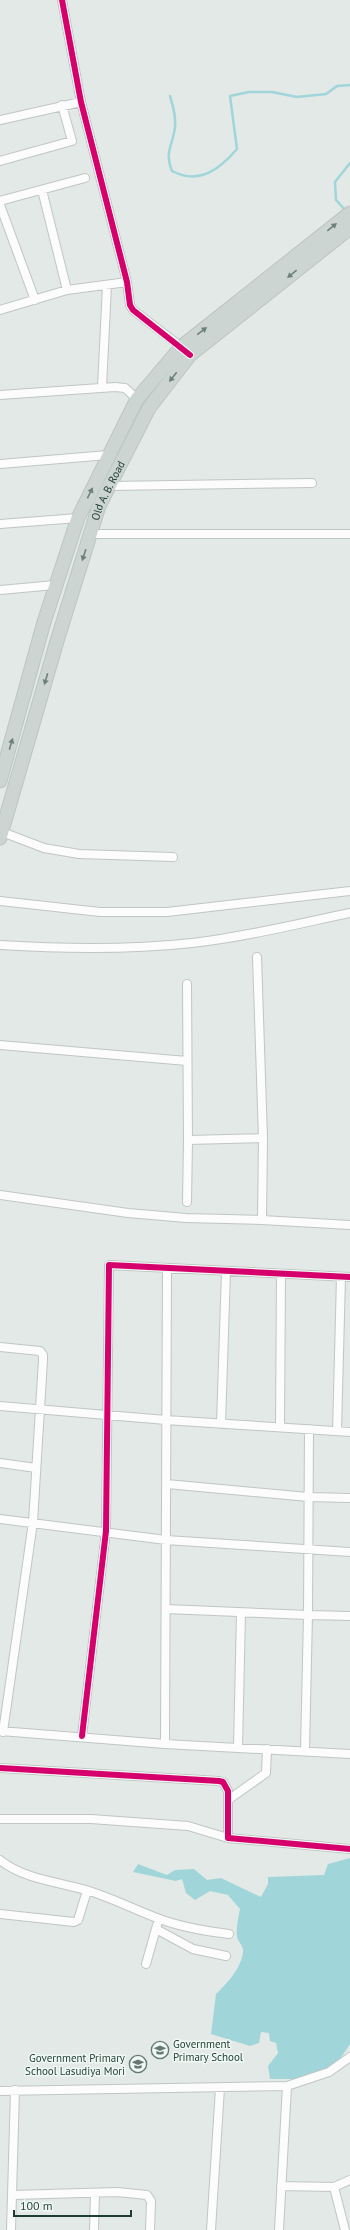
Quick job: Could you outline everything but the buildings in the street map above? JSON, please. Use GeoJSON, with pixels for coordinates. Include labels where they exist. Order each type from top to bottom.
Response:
{"type":"FeatureCollection","features":[{"type":"Feature","properties":{"kind":"main road","name":"Old A. B. Road"},"geometry":{"type":"LineString","coordinates":[[0,781],[40,634],[78,518],[137,399],[186,351],[318,245],[350,213]]}},
{"type":"Feature","properties":{"kind":"main road","name":"Old A. B. Road"},"geometry":{"type":"LineString","coordinates":[[318,245],[350,228]]}},
{"type":"Feature","properties":{"kind":"main road","name":"Old A. B. Road"},"geometry":{"type":"LineString","coordinates":[[1,835],[57,641],[99,506],[149,408],[186,351]]}},
{"type":"Feature","properties":{"kind":"main road"},"geometry":{"type":"LineString","coordinates":[[40,634],[57,641]]}},
{"type":"Feature","properties":{"kind":"street"},"geometry":{"type":"LineString","coordinates":[[62,0],[81,102],[127,282],[130,305],[133,310],[186,351]]}},
{"type":"Feature","properties":{"kind":"street"},"geometry":{"type":"LineString","coordinates":[[0,120],[81,102]]}},
{"type":"Feature","properties":{"kind":"street"},"geometry":{"type":"LineString","coordinates":[[0,161],[72,142],[62,105]]}},
{"type":"Feature","properties":{"kind":"street"},"geometry":{"type":"LineString","coordinates":[[0,201],[85,178]]}},
{"type":"Feature","properties":{"kind":"street"},"geometry":{"type":"LineString","coordinates":[[42,190],[67,290]]}},
{"type":"Feature","properties":{"kind":"street"},"geometry":{"type":"LineString","coordinates":[[0,205],[35,300]]}},
{"type":"Feature","properties":{"kind":"street"},"geometry":{"type":"LineString","coordinates":[[0,310],[67,290],[107,286],[127,282]]}},
{"type":"Feature","properties":{"kind":"street"},"geometry":{"type":"LineString","coordinates":[[102,387],[107,286]]}},
{"type":"Feature","properties":{"kind":"street"},"geometry":{"type":"LineString","coordinates":[[0,395],[102,387],[125,388],[137,399]]}},
{"type":"Feature","properties":{"kind":"street"},"geometry":{"type":"LineString","coordinates":[[0,464],[108,455]]}},
{"type":"Feature","properties":{"kind":"street"},"geometry":{"type":"LineString","coordinates":[[110,486],[312,483]]}},
{"type":"Feature","properties":{"kind":"street"},"geometry":{"type":"LineString","coordinates":[[0,524],[78,518]]}},
{"type":"Feature","properties":{"kind":"street"},"geometry":{"type":"LineString","coordinates":[[90,534],[350,534]]}},
{"type":"Feature","properties":{"kind":"street"},"geometry":{"type":"LineString","coordinates":[[0,590],[55,585]]}},
{"type":"Feature","properties":{"kind":"street"},"geometry":{"type":"LineString","coordinates":[[1,835],[44,848],[79,854],[173,856]]}},
{"type":"Feature","properties":{"kind":"street"},"geometry":{"type":"LineString","coordinates":[[0,901],[100,912],[167,912],[350,892]]}},
{"type":"Feature","properties":{"kind":"street"},"geometry":{"type":"LineString","coordinates":[[0,945],[67,948],[191,943],[236,937],[350,913]]}},
{"type":"Feature","properties":{"kind":"street"},"geometry":{"type":"LineString","coordinates":[[257,957],[264,1138],[262,1220]]}},
{"type":"Feature","properties":{"kind":"street"},"geometry":{"type":"LineString","coordinates":[[187,984],[187,1202]]}},
{"type":"Feature","properties":{"kind":"street"},"geometry":{"type":"LineString","coordinates":[[0,1045],[187,1061]]}},
{"type":"Feature","properties":{"kind":"street"},"geometry":{"type":"LineString","coordinates":[[188,1140],[264,1138]]}},
{"type":"Feature","properties":{"kind":"street"},"geometry":{"type":"LineString","coordinates":[[0,1195],[128,1213],[186,1218],[262,1220],[350,1225]]}},
{"type":"Feature","properties":{"kind":"street"},"geometry":{"type":"LineString","coordinates":[[82,1736],[106,1531],[109,1265],[350,1277]]}},
{"type":"Feature","properties":{"kind":"street"},"geometry":{"type":"LineString","coordinates":[[165,1744],[167,1484],[166,1268]]}},
{"type":"Feature","properties":{"kind":"street"},"geometry":{"type":"LineString","coordinates":[[221,1424],[226,1271]]}},
{"type":"Feature","properties":{"kind":"street"},"geometry":{"type":"LineString","coordinates":[[280,1427],[281,1274]]}},
{"type":"Feature","properties":{"kind":"street"},"geometry":{"type":"LineString","coordinates":[[337,1431],[341,1276]]}},
{"type":"Feature","properties":{"kind":"street"},"geometry":{"type":"LineString","coordinates":[[0,1347],[40,1351],[43,1355],[33,1522],[2,1731],[82,1736],[165,1744],[305,1750],[350,1754]]}},
{"type":"Feature","properties":{"kind":"street"},"geometry":{"type":"LineString","coordinates":[[0,1406],[166,1420],[350,1432]]}},
{"type":"Feature","properties":{"kind":"street"},"geometry":{"type":"LineString","coordinates":[[305,1750],[308,1615],[307,1548],[309,1429]]}},
{"type":"Feature","properties":{"kind":"street"},"geometry":{"type":"LineString","coordinates":[[0,1463],[36,1468]]}},
{"type":"Feature","properties":{"kind":"street"},"geometry":{"type":"LineString","coordinates":[[167,1484],[308,1497],[350,1498]]}},
{"type":"Feature","properties":{"kind":"street"},"geometry":{"type":"LineString","coordinates":[[0,1519],[106,1531],[166,1540],[350,1552]]}},
{"type":"Feature","properties":{"kind":"street"},"geometry":{"type":"LineString","coordinates":[[166,1609],[350,1616]]}},
{"type":"Feature","properties":{"kind":"street"},"geometry":{"type":"LineString","coordinates":[[238,1747],[241,1613]]}},
{"type":"Feature","properties":{"kind":"street"},"geometry":{"type":"LineString","coordinates":[[228,1800],[266,1773],[267,1749]]}},
{"type":"Feature","properties":{"kind":"street"},"geometry":{"type":"LineString","coordinates":[[0,1768],[219,1781],[226,1787],[228,1800],[228,1838]]}},
{"type":"Feature","properties":{"kind":"street"},"geometry":{"type":"LineString","coordinates":[[0,1819],[91,1819],[188,1826],[228,1838],[350,1849]]}},
{"type":"Feature","properties":{"kind":"street"},"geometry":{"type":"LineString","coordinates":[[0,1860],[8,1867],[20,1872],[87,1890],[158,1918],[191,1928],[229,1934]]}},
{"type":"Feature","properties":{"kind":"street"},"geometry":{"type":"LineString","coordinates":[[0,1914],[74,1922],[78,1920],[87,1890]]}},
{"type":"Feature","properties":{"kind":"street"},"geometry":{"type":"LineString","coordinates":[[146,1964],[158,1918]]}},
{"type":"Feature","properties":{"kind":"street"},"geometry":{"type":"LineString","coordinates":[[156,1928],[193,1949],[226,1956]]}},
{"type":"Feature","properties":{"kind":"street"},"geometry":{"type":"LineString","coordinates":[[0,2090],[287,2086],[329,2072],[350,2057]]}},
{"type":"Feature","properties":{"kind":"street"},"geometry":{"type":"LineString","coordinates":[[279,2230],[287,2086]]}},
{"type":"Feature","properties":{"kind":"street"},"geometry":{"type":"LineString","coordinates":[[211,2230],[220,2088]]}},
{"type":"Feature","properties":{"kind":"street"},"geometry":{"type":"LineString","coordinates":[[11,2230],[15,2090]]}},
{"type":"Feature","properties":{"kind":"street"},"geometry":{"type":"LineString","coordinates":[[281,2186],[334,2187],[350,2180]]}},
{"type":"Feature","properties":{"kind":"street"},"geometry":{"type":"LineString","coordinates":[[334,2187],[345,2230]]}},
{"type":"Feature","properties":{"kind":"street"},"geometry":{"type":"LineString","coordinates":[[13,2195],[135,2192],[147,2195],[151,2201],[150,2230]]}},
{"type":"Feature","properties":{"kind":"street"},"geometry":{"type":"LineString","coordinates":[[94,2230],[95,2193]]}},
{"type":"Feature","properties":{"kind":"water"},"geometry":{"type":"Polygon","coordinates":[[[350,1858],[350,2044],[336,2065],[296,2079],[270,2079],[268,2066],[278,2053],[276,2043],[270,2041],[269,2033],[261,2032],[259,2043],[250,2046],[211,2034],[216,1994],[234,1974],[243,1955],[243,1949],[237,1934],[237,1923],[240,1909],[228,1895],[210,1891],[195,1900],[186,1893],[182,1879],[176,1881],[133,1872],[138,1864],[167,1875],[175,1870],[194,1869],[207,1880],[221,1878],[261,1897],[268,1884],[268,1877],[324,1875],[328,1864],[350,1858]]]}},
{"type":"Feature","properties":{"kind":"waterway"},"geometry":{"type":"LineString","coordinates":[[170,96],[174,111],[175,123],[169,153],[172,171],[182,175],[200,176],[216,169],[237,149],[230,96],[249,92],[272,92],[297,97],[326,94],[337,86],[350,85]]}},
{"type":"Feature","properties":{"kind":"waterway"},"geometry":{"type":"LineString","coordinates":[[346,211],[336,200],[335,182],[350,163]]}},
{"type":"Feature","properties":{"kind":"cycle path"},"geometry":{"type":"LineString","coordinates":[[62,0],[81,102],[127,282],[130,305],[133,310],[190,355]]}},
{"type":"Feature","properties":{"kind":"cycle path"},"geometry":{"type":"LineString","coordinates":[[82,1736],[106,1531],[109,1265],[350,1277]]}},
{"type":"Feature","properties":{"kind":"cycle path"},"geometry":{"type":"LineString","coordinates":[[0,1768],[219,1781],[223,1782],[228,1791],[228,1838],[350,1849]]}},
{"type":"Feature","properties":{"kind":"place","name":"Government Primary School"},"geometry":{"type":"Point","coordinates":[160,2050]}},
{"type":"Feature","properties":{"kind":"place","name":"Government Primary School Lasudiya Mori"},"geometry":{"type":"Point","coordinates":[138,2064]}}]}
